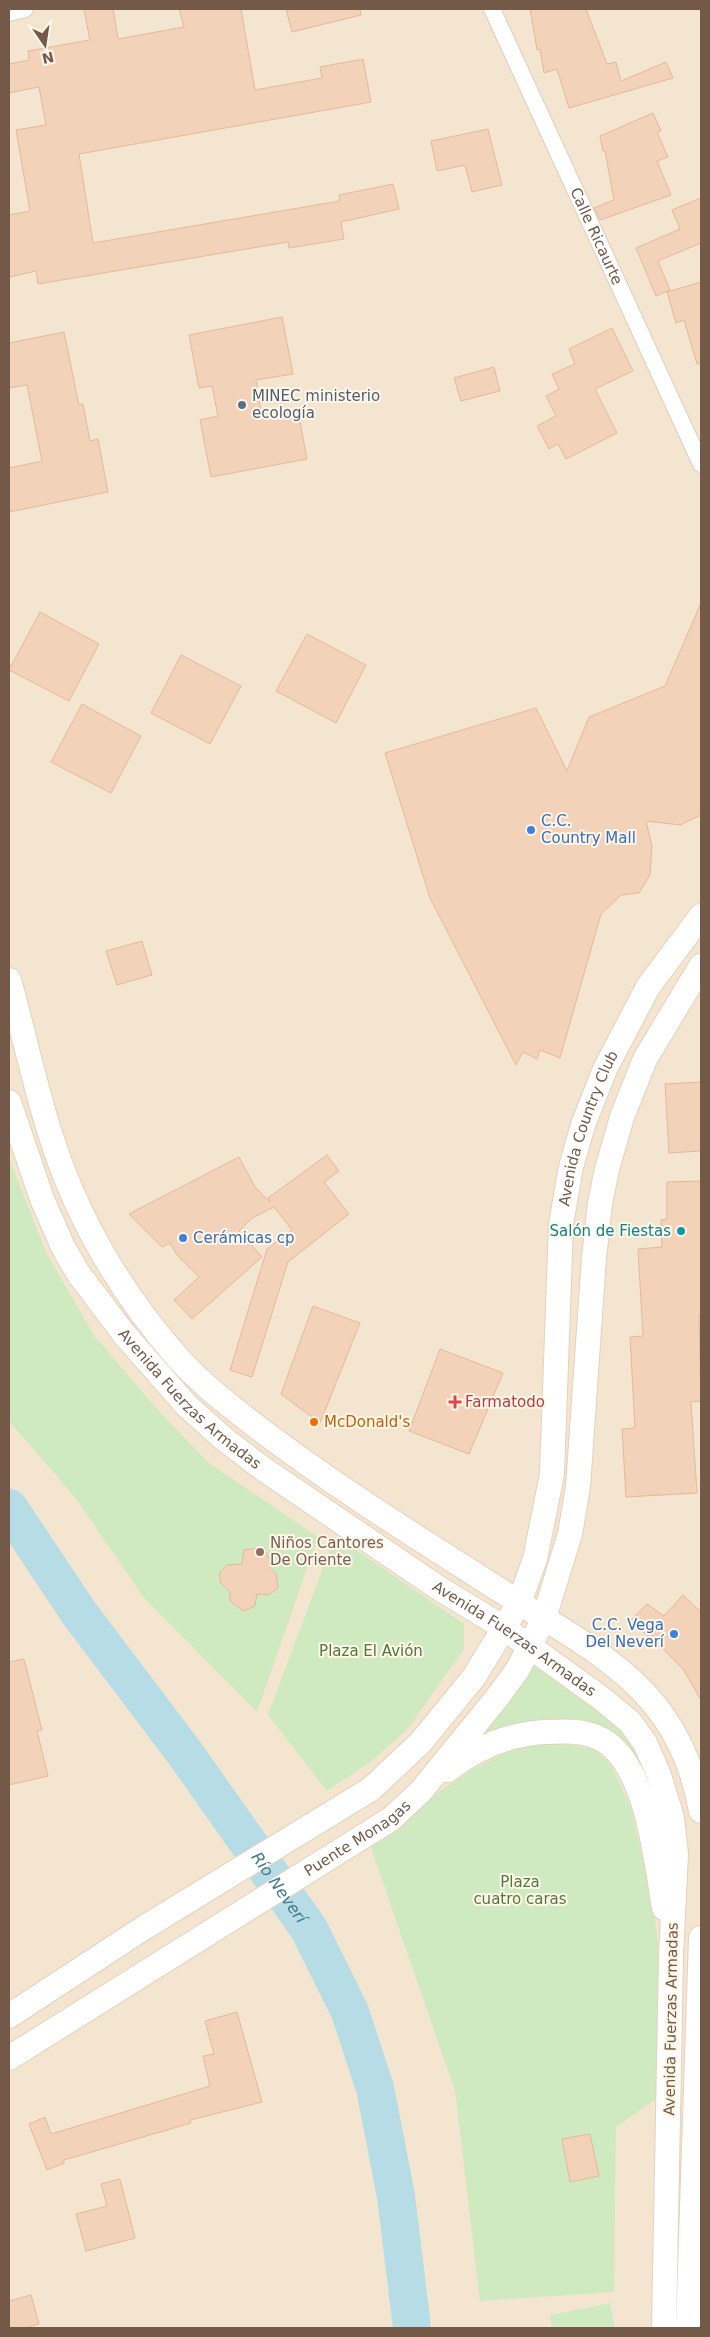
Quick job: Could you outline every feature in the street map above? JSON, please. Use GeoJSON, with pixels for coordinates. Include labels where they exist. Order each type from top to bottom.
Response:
{"type":"FeatureCollection","features":[{"type":"Feature","properties":{"kind":"street"},"geometry":{"type":"LineString","coordinates":[[9,13],[25,9]]}},
{"type":"Feature","properties":{"kind":"street","name":"Calle Ricaurte"},"geometry":{"type":"LineString","coordinates":[[492,9],[701,464]]}},
{"type":"Feature","properties":{"kind":"street","name":"Avenida Country Club"},"geometry":{"type":"LineString","coordinates":[[519,1603],[535,1559],[552,1474],[561,1224],[571,1167],[583,1125],[604,1069],[648,987],[701,916]]}},
{"type":"Feature","properties":{"kind":"street","name":"Avenida Country Club"},"geometry":{"type":"LineString","coordinates":[[544,1618],[570,1534],[578,1487],[594,1258],[600,1203],[607,1169],[622,1118],[645,1059],[701,966]]}},
{"type":"Feature","properties":{"kind":"street","name":"Avenida Fuerzas Armadas"},"geometry":{"type":"LineString","coordinates":[[9,980],[50,1133],[70,1190],[102,1255],[149,1324],[181,1361],[234,1410],[309,1467],[544,1618],[614,1666],[632,1681],[654,1704],[680,1743],[690,1765],[701,1811]]}},
{"type":"Feature","properties":{"kind":"street","name":"Avenida Fuerzas Armadas"},"geometry":{"type":"LineString","coordinates":[[9,1102],[42,1199],[63,1247],[78,1273],[124,1334],[188,1406],[224,1439],[262,1468],[437,1587],[504,1628],[601,1698],[630,1722],[645,1743],[659,1775],[672,1818],[676,1854],[671,1956],[664,2328]]}},
{"type":"Feature","properties":{"kind":"street"},"geometry":{"type":"LineString","coordinates":[[9,2016],[142,1929],[371,1789],[420,1742],[474,1677],[519,1603]]}},
{"type":"Feature","properties":{"kind":"street","name":"Puente Monagas"},"geometry":{"type":"LineString","coordinates":[[12,2058],[164,1960],[391,1819],[421,1791],[496,1699],[518,1669],[544,1618]]}},
{"type":"Feature","properties":{"kind":"street"},"geometry":{"type":"LineString","coordinates":[[421,1791],[459,1761],[489,1744],[520,1734],[567,1730],[601,1739],[623,1758],[644,1803],[654,1845],[671,1956]]}},
{"type":"Feature","properties":{"kind":"street","name":"Avenida Fuerzas Armadas"},"geometry":{"type":"LineString","coordinates":[[688,2328],[701,1938]]}},
{"type":"Feature","properties":{"kind":"shaded area"},"geometry":{"type":"Polygon","coordinates":[[[9,9],[701,9],[701,2328],[9,2328],[9,9]]]}},
{"type":"Feature","properties":{"kind":"green space"},"geometry":{"type":"Polygon","coordinates":[[[9,1158],[46,1252],[93,1334],[155,1407],[209,1463],[318,1537],[257,1712],[144,1598],[75,1497],[9,1421],[9,1158]]]}},
{"type":"Feature","properties":{"kind":"green space","name":"Plaza El Avión"},"geometry":{"type":"Polygon","coordinates":[[[349,1545],[464,1624],[464,1649],[407,1730],[370,1762],[327,1791],[268,1715],[330,1549],[349,1545]]]}},
{"type":"Feature","properties":{"kind":"green space"},"geometry":{"type":"Polygon","coordinates":[[[536,1658],[621,1724],[652,1779],[663,1817],[665,1851],[607,1734],[482,1737],[536,1658]]]}},
{"type":"Feature","properties":{"kind":"green space","name":"Plaza cuatro caras"},"geometry":{"type":"Polygon","coordinates":[[[559,1743],[593,1749],[610,1763],[631,1808],[654,1907],[659,1955],[657,2098],[616,2127],[614,2292],[480,2301],[455,2091],[370,1845],[424,1802],[482,1764],[525,1746],[559,1743]]]}},
{"type":"Feature","properties":{"kind":"green space"},"geometry":{"type":"Polygon","coordinates":[[[610,2303],[615,2328],[552,2328],[550,2315],[610,2303]]]}},
{"type":"Feature","properties":{"kind":"building"},"geometry":{"type":"Polygon","coordinates":[[[113,9],[118,39],[184,27],[179,9],[241,9],[255,90],[322,78],[320,67],[363,59],[371,102],[79,154],[93,243],[340,201],[339,195],[393,184],[399,209],[341,222],[344,239],[289,248],[288,242],[38,284],[36,271],[9,277],[9,215],[30,211],[16,130],[46,125],[39,87],[9,93],[9,64],[29,60],[28,51],[90,40],[84,10],[113,9]]]}},
{"type":"Feature","properties":{"kind":"building"},"geometry":{"type":"Polygon","coordinates":[[[286,9],[360,9],[361,15],[292,32],[286,9]]]}},
{"type":"Feature","properties":{"kind":"building"},"geometry":{"type":"Polygon","coordinates":[[[530,9],[586,9],[607,64],[616,62],[621,81],[666,62],[673,78],[569,108],[557,69],[544,73],[540,49],[537,50],[530,9]]]}},
{"type":"Feature","properties":{"kind":"building"},"geometry":{"type":"Polygon","coordinates":[[[653,113],[661,131],[657,132],[668,157],[657,161],[671,195],[600,220],[594,208],[614,200],[605,151],[603,151],[600,136],[653,113]]]}},
{"type":"Feature","properties":{"kind":"building"},"geometry":{"type":"Polygon","coordinates":[[[488,129],[502,185],[472,192],[465,165],[437,171],[431,141],[488,129]]]}},
{"type":"Feature","properties":{"kind":"building"},"geometry":{"type":"Polygon","coordinates":[[[701,198],[701,243],[658,261],[670,290],[656,296],[636,248],[680,229],[672,210],[701,198]]]}},
{"type":"Feature","properties":{"kind":"building"},"geometry":{"type":"Polygon","coordinates":[[[701,282],[701,364],[697,364],[684,320],[676,323],[667,292],[701,282]]]}},
{"type":"Feature","properties":{"kind":"building"},"geometry":{"type":"Polygon","coordinates":[[[282,317],[293,374],[256,380],[262,418],[298,411],[307,459],[211,477],[200,420],[218,416],[212,386],[199,388],[189,335],[282,317]]]}},
{"type":"Feature","properties":{"kind":"building"},"geometry":{"type":"Polygon","coordinates":[[[612,328],[633,371],[595,389],[617,433],[566,459],[558,444],[549,449],[537,426],[556,416],[546,396],[559,389],[552,374],[575,364],[569,349],[612,328]]]}},
{"type":"Feature","properties":{"kind":"building"},"geometry":{"type":"Polygon","coordinates":[[[64,332],[79,405],[83,404],[90,441],[98,439],[108,492],[9,512],[9,468],[42,461],[27,385],[9,388],[9,343],[64,332]]]}},
{"type":"Feature","properties":{"kind":"building"},"geometry":{"type":"Polygon","coordinates":[[[494,367],[500,391],[461,401],[454,378],[494,367]]]}},
{"type":"Feature","properties":{"kind":"building","name":"C.C. Country Mall"},"geometry":{"type":"Polygon","coordinates":[[[701,603],[701,815],[680,825],[646,821],[652,846],[650,875],[639,893],[621,895],[601,914],[560,1058],[540,1050],[537,1059],[523,1052],[516,1065],[430,898],[385,753],[536,708],[567,771],[589,717],[665,686],[701,603]]]}},
{"type":"Feature","properties":{"kind":"building"},"geometry":{"type":"Polygon","coordinates":[[[40,612],[99,644],[69,701],[9,670],[40,612]]]}},
{"type":"Feature","properties":{"kind":"building"},"geometry":{"type":"Polygon","coordinates":[[[307,634],[366,665],[336,723],[276,691],[307,634]]]}},
{"type":"Feature","properties":{"kind":"building"},"geometry":{"type":"Polygon","coordinates":[[[181,655],[241,686],[210,744],[151,713],[181,655]]]}},
{"type":"Feature","properties":{"kind":"building"},"geometry":{"type":"Polygon","coordinates":[[[82,704],[141,736],[111,793],[51,762],[82,704]]]}},
{"type":"Feature","properties":{"kind":"building"},"geometry":{"type":"Polygon","coordinates":[[[142,941],[152,975],[117,985],[106,951],[142,941]]]}},
{"type":"Feature","properties":{"kind":"building"},"geometry":{"type":"Polygon","coordinates":[[[701,1082],[701,1151],[669,1153],[665,1084],[701,1082]]]}},
{"type":"Feature","properties":{"kind":"building"},"geometry":{"type":"Polygon","coordinates":[[[327,1155],[339,1171],[324,1182],[349,1214],[288,1262],[252,1377],[230,1370],[267,1249],[292,1230],[274,1207],[252,1218],[239,1231],[262,1257],[192,1319],[174,1300],[199,1277],[177,1255],[170,1243],[162,1247],[129,1214],[239,1157],[255,1187],[270,1202],[268,1198],[327,1155]]]}},
{"type":"Feature","properties":{"kind":"building"},"geometry":{"type":"Polygon","coordinates":[[[701,1181],[701,1314],[699,1314],[701,1401],[691,1402],[697,1493],[626,1497],[622,1429],[635,1428],[630,1337],[643,1336],[638,1249],[662,1247],[661,1220],[667,1219],[667,1182],[701,1181]]]}},
{"type":"Feature","properties":{"kind":"building"},"geometry":{"type":"Polygon","coordinates":[[[313,1306],[360,1323],[320,1423],[281,1394],[313,1306]]]}},
{"type":"Feature","properties":{"kind":"building","name":"Farmatodo"},"geometry":{"type":"Polygon","coordinates":[[[440,1349],[503,1373],[469,1454],[409,1431],[440,1349]]]}},
{"type":"Feature","properties":{"kind":"building","name":"Niños Cantores De Oriente"},"geometry":{"type":"Polygon","coordinates":[[[264,1547],[271,1568],[276,1574],[278,1588],[269,1595],[257,1594],[255,1606],[243,1611],[230,1601],[230,1592],[220,1582],[220,1572],[227,1565],[242,1564],[244,1550],[264,1547]]]}},
{"type":"Feature","properties":{"kind":"building","name":"C.C. Vega Del Neverí"},"geometry":{"type":"Polygon","coordinates":[[[683,1595],[701,1612],[701,1700],[683,1669],[630,1621],[647,1604],[664,1616],[683,1595]]]}},
{"type":"Feature","properties":{"kind":"building"},"geometry":{"type":"Polygon","coordinates":[[[24,1659],[42,1730],[37,1731],[48,1776],[9,1785],[9,1662],[24,1659]]]}},
{"type":"Feature","properties":{"kind":"building"},"geometry":{"type":"Polygon","coordinates":[[[237,2012],[262,2102],[190,2120],[191,2123],[64,2160],[64,2163],[47,2170],[29,2124],[45,2117],[51,2134],[210,2086],[203,2056],[214,2054],[205,2021],[237,2012]]]}},
{"type":"Feature","properties":{"kind":"building"},"geometry":{"type":"Polygon","coordinates":[[[590,2134],[599,2176],[570,2182],[562,2139],[590,2134]]]}},
{"type":"Feature","properties":{"kind":"building"},"geometry":{"type":"Polygon","coordinates":[[[120,2179],[135,2238],[86,2251],[76,2214],[107,2206],[101,2184],[120,2179]]]}},
{"type":"Feature","properties":{"kind":"building"},"geometry":{"type":"Polygon","coordinates":[[[31,2295],[39,2324],[25,2328],[9,2328],[9,2301],[31,2295]]]}},
{"type":"Feature","properties":{"kind":"waterway","name":"Río Neverí"},"geometry":{"type":"LineString","coordinates":[[9,1508],[79,1613],[184,1752],[309,1929],[350,2012],[375,2088],[396,2196],[412,2328]]}},
{"type":"Feature","properties":{"kind":"place","name":"MINEC ministerio ecología"},"geometry":{"type":"Point","coordinates":[242,405]}},
{"type":"Feature","properties":{"kind":"place","name":"C.C. Country Mall"},"geometry":{"type":"Point","coordinates":[531,830]}},
{"type":"Feature","properties":{"kind":"place","name":"Salón de Fiestas"},"geometry":{"type":"Point","coordinates":[681,1231]}},
{"type":"Feature","properties":{"kind":"place","name":"Cerámicas cp"},"geometry":{"type":"Point","coordinates":[183,1238]}},
{"type":"Feature","properties":{"kind":"place","name":"Farmatodo"},"geometry":{"type":"Point","coordinates":[455,1402]}},
{"type":"Feature","properties":{"kind":"place","name":"McDonald's"},"geometry":{"type":"Point","coordinates":[314,1422]}},
{"type":"Feature","properties":{"kind":"place","name":"Niños Cantores De Oriente"},"geometry":{"type":"Point","coordinates":[260,1552]}},
{"type":"Feature","properties":{"kind":"place","name":"C.C. Vega Del Neverí"},"geometry":{"type":"Point","coordinates":[674,1634]}}]}
